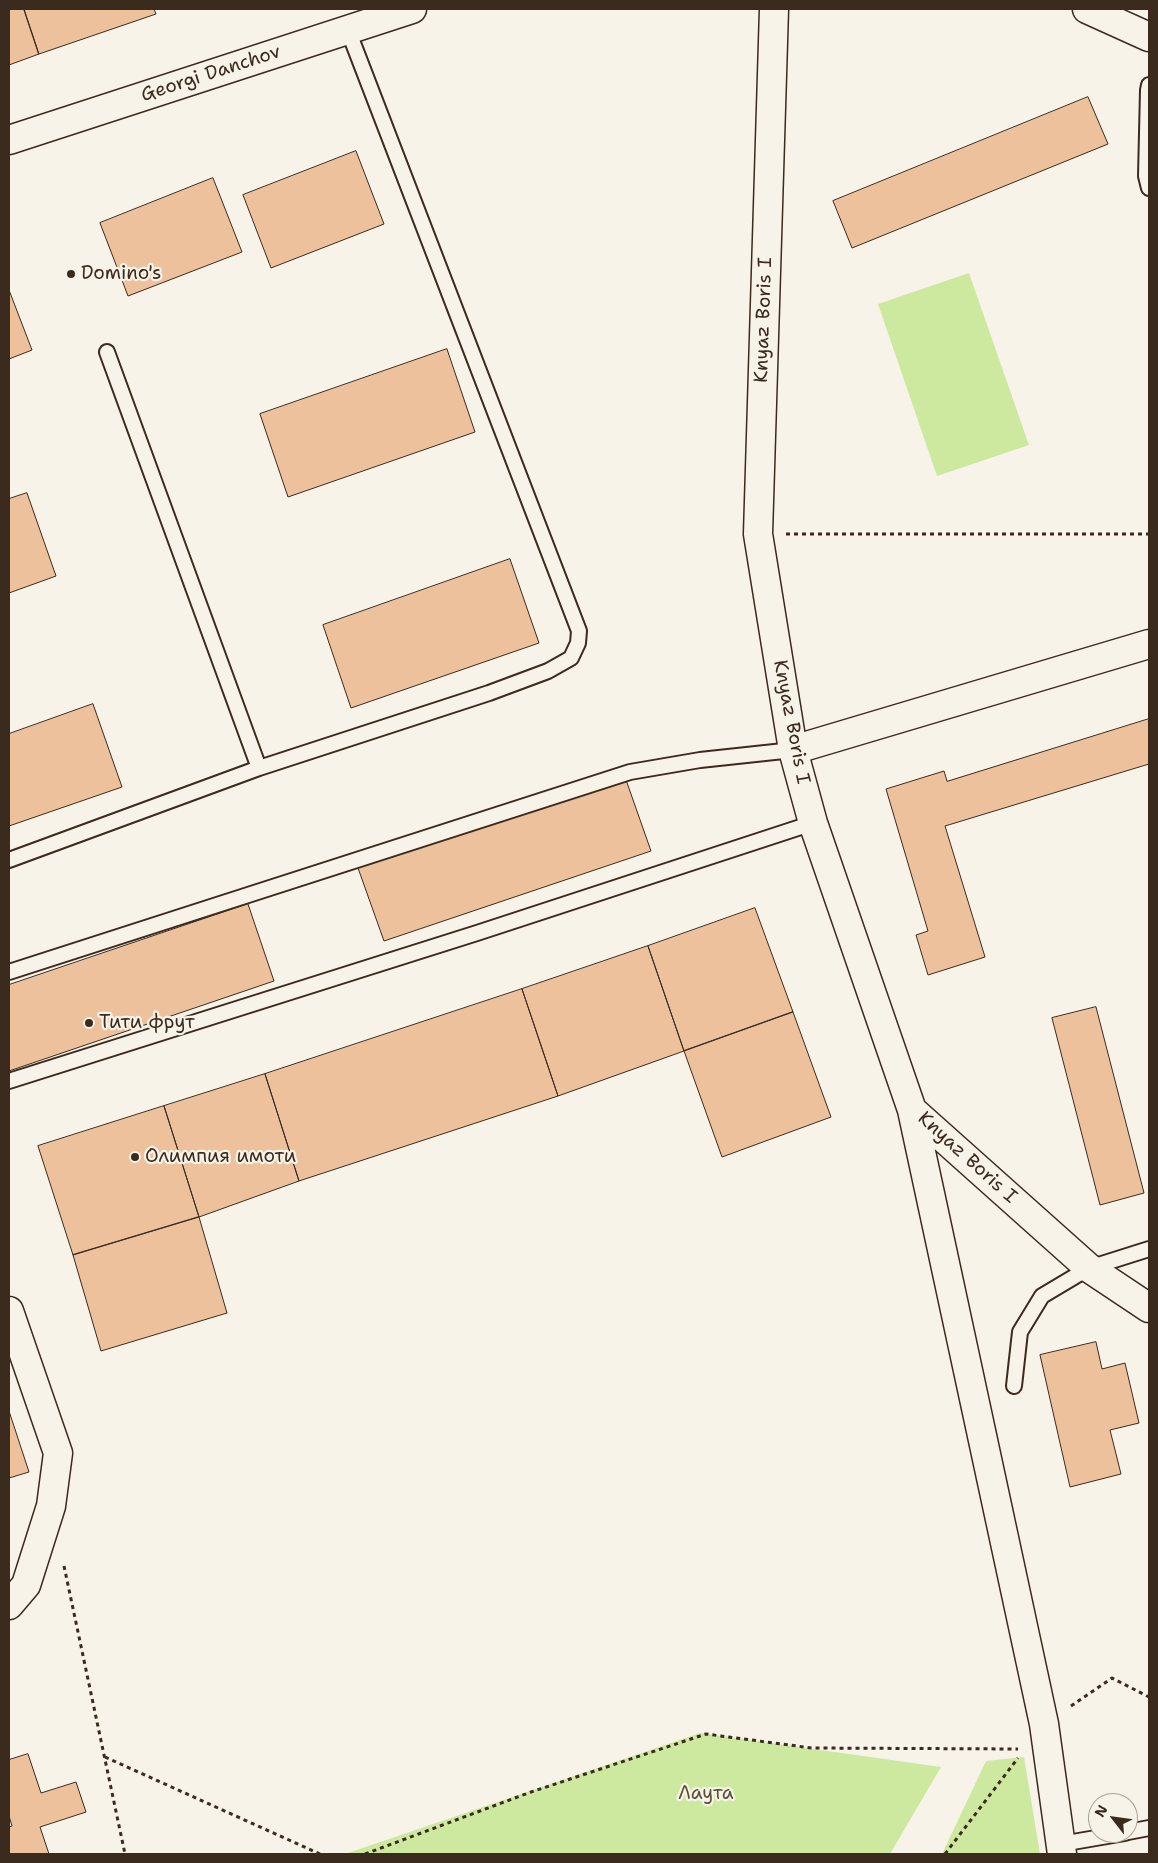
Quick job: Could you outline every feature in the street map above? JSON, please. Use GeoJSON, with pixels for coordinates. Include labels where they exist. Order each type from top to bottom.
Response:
{"type":"FeatureCollection","features":[{"type":"Feature","properties":{"kind":"street","name":"Georgi Danchov"},"geometry":{"type":"LineString","coordinates":[[9,140],[412,9]]}},
{"type":"Feature","properties":{"kind":"street","name":"Knyaz Boris I"},"geometry":{"type":"LineString","coordinates":[[774,9],[758,534],[793,750],[813,823],[912,1110],[1089,1268],[1149,1308]]}},
{"type":"Feature","properties":{"kind":"street"},"geometry":{"type":"LineString","coordinates":[[1089,9],[1149,37]]}},
{"type":"Feature","properties":{"kind":"street"},"geometry":{"type":"LineString","coordinates":[[793,750],[1149,644]]}},
{"type":"Feature","properties":{"kind":"street"},"geometry":{"type":"LineString","coordinates":[[912,1110],[1044,1724],[1062,1849]]}},
{"type":"Feature","properties":{"kind":"street"},"geometry":{"type":"LineString","coordinates":[[9,1311],[58,1453],[51,1506],[26,1585],[9,1605]]}},
{"type":"Feature","properties":{"kind":"lane"},"geometry":{"type":"LineString","coordinates":[[9,860],[259,768],[489,693],[548,671],[571,658],[578,643],[579,631],[576,622],[348,30]]}},
{"type":"Feature","properties":{"kind":"lane"},"geometry":{"type":"LineString","coordinates":[[1149,86],[1146,176],[1149,188]]}},
{"type":"Feature","properties":{"kind":"lane"},"geometry":{"type":"LineString","coordinates":[[107,352],[259,768]]}},
{"type":"Feature","properties":{"kind":"lane"},"geometry":{"type":"LineString","coordinates":[[9,972],[630,772],[700,760],[793,750]]}},
{"type":"Feature","properties":{"kind":"lane"},"geometry":{"type":"LineString","coordinates":[[9,1081],[476,933],[813,823]]}},
{"type":"Feature","properties":{"kind":"lane"},"geometry":{"type":"LineString","coordinates":[[1014,1386],[1020,1332],[1042,1296],[1089,1268],[1149,1250]]}},
{"type":"Feature","properties":{"kind":"lane"},"geometry":{"type":"LineString","coordinates":[[1062,1849],[1088,1842]]}},
{"type":"Feature","properties":{"kind":"path"},"geometry":{"type":"LineString","coordinates":[[758,534],[1149,534]]}},
{"type":"Feature","properties":{"kind":"path"},"geometry":{"type":"LineString","coordinates":[[63,1564],[125,1854]]}},
{"type":"Feature","properties":{"kind":"path"},"geometry":{"type":"LineString","coordinates":[[364,1854],[531,1792],[706,1734],[812,1748],[1018,1750],[1044,1724],[1112,1678],[1149,1697]]}},
{"type":"Feature","properties":{"kind":"path"},"geometry":{"type":"LineString","coordinates":[[945,1854],[1044,1724]]}},
{"type":"Feature","properties":{"kind":"path"},"geometry":{"type":"LineString","coordinates":[[105,1757],[320,1854]]}},
{"type":"Feature","properties":{"kind":"green space"},"geometry":{"type":"Polygon","coordinates":[[[969,273],[1029,445],[937,476],[878,304],[969,273]]]}},
{"type":"Feature","properties":{"kind":"green space","name":"Лаута"},"geometry":{"type":"Polygon","coordinates":[[[700,1733],[941,1767],[890,1854],[345,1854],[700,1733]]]}},
{"type":"Feature","properties":{"kind":"green space"},"geometry":{"type":"Polygon","coordinates":[[[1024,1757],[1040,1854],[942,1854],[986,1761],[1024,1757]]]}},
{"type":"Feature","properties":{"kind":"building"},"geometry":{"type":"Polygon","coordinates":[[[9,9],[24,9],[39,54],[9,65],[9,9]]]}},
{"type":"Feature","properties":{"kind":"building"},"geometry":{"type":"Polygon","coordinates":[[[24,9],[154,9],[156,14],[39,54],[24,9]]]}},
{"type":"Feature","properties":{"kind":"building"},"geometry":{"type":"Polygon","coordinates":[[[1088,97],[1108,144],[852,248],[833,201],[1088,97]]]}},
{"type":"Feature","properties":{"kind":"building"},"geometry":{"type":"Polygon","coordinates":[[[356,151],[384,224],[271,268],[243,195],[356,151]]]}},
{"type":"Feature","properties":{"kind":"building"},"geometry":{"type":"Polygon","coordinates":[[[213,178],[242,252],[128,296],[100,223],[213,178]]]}},
{"type":"Feature","properties":{"kind":"building"},"geometry":{"type":"Polygon","coordinates":[[[9,290],[32,350],[9,359],[9,290]]]}},
{"type":"Feature","properties":{"kind":"building"},"geometry":{"type":"Polygon","coordinates":[[[447,349],[475,432],[288,497],[260,414],[447,349]]]}},
{"type":"Feature","properties":{"kind":"building"},"geometry":{"type":"Polygon","coordinates":[[[27,493],[56,576],[9,593],[9,499],[27,493]]]}},
{"type":"Feature","properties":{"kind":"building"},"geometry":{"type":"Polygon","coordinates":[[[510,559],[539,643],[351,708],[323,625],[510,559]]]}},
{"type":"Feature","properties":{"kind":"building"},"geometry":{"type":"Polygon","coordinates":[[[93,704],[122,787],[9,826],[9,734],[93,704]]]}},
{"type":"Feature","properties":{"kind":"building"},"geometry":{"type":"Polygon","coordinates":[[[1149,719],[1149,764],[945,826],[985,957],[928,975],[916,935],[928,931],[886,789],[944,771],[947,781],[1149,719]]]}},
{"type":"Feature","properties":{"kind":"building"},"geometry":{"type":"Polygon","coordinates":[[[625,777],[651,851],[384,941],[358,868],[625,777]]]}},
{"type":"Feature","properties":{"kind":"building"},"geometry":{"type":"Polygon","coordinates":[[[248,904],[274,981],[9,1071],[9,985],[248,904]]]}},
{"type":"Feature","properties":{"kind":"building"},"geometry":{"type":"Polygon","coordinates":[[[755,908],[793,1012],[684,1051],[648,946],[755,908]]]}},
{"type":"Feature","properties":{"kind":"building"},"geometry":{"type":"Polygon","coordinates":[[[648,946],[684,1051],[558,1096],[522,989],[648,946]]]}},
{"type":"Feature","properties":{"kind":"building"},"geometry":{"type":"Polygon","coordinates":[[[522,989],[558,1096],[299,1181],[265,1074],[522,989]]]}},
{"type":"Feature","properties":{"kind":"building"},"geometry":{"type":"Polygon","coordinates":[[[1096,1007],[1144,1193],[1100,1205],[1052,1018],[1096,1007]]]}},
{"type":"Feature","properties":{"kind":"building"},"geometry":{"type":"Polygon","coordinates":[[[793,1012],[831,1117],[722,1157],[684,1051],[793,1012]]]}},
{"type":"Feature","properties":{"kind":"building"},"geometry":{"type":"Polygon","coordinates":[[[265,1074],[299,1181],[199,1217],[164,1106],[265,1074]]]}},
{"type":"Feature","properties":{"kind":"building"},"geometry":{"type":"Polygon","coordinates":[[[164,1106],[199,1217],[73,1255],[38,1146],[164,1106]]]}},
{"type":"Feature","properties":{"kind":"building"},"geometry":{"type":"Polygon","coordinates":[[[199,1217],[227,1313],[101,1351],[73,1255],[199,1217]]]}},
{"type":"Feature","properties":{"kind":"building"},"geometry":{"type":"Polygon","coordinates":[[[1096,1342],[1102,1369],[1125,1363],[1139,1423],[1110,1430],[1121,1474],[1070,1487],[1040,1355],[1096,1342]]]}},
{"type":"Feature","properties":{"kind":"building"},"geometry":{"type":"Polygon","coordinates":[[[9,1411],[29,1472],[9,1478],[9,1411]]]}},
{"type":"Feature","properties":{"kind":"building"},"geometry":{"type":"Polygon","coordinates":[[[28,1754],[41,1793],[76,1782],[86,1812],[40,1827],[49,1854],[9,1854],[9,1827],[12,1826],[9,1816],[9,1760],[28,1754]]]}},
{"type":"Feature","properties":{"kind":"place","name":"Domino's"},"geometry":{"type":"Point","coordinates":[71,274]}},
{"type":"Feature","properties":{"kind":"place","name":"Тити фрут"},"geometry":{"type":"Point","coordinates":[89,1023]}},
{"type":"Feature","properties":{"kind":"place","name":"Олимпия имоти"},"geometry":{"type":"Point","coordinates":[135,1157]}}]}
